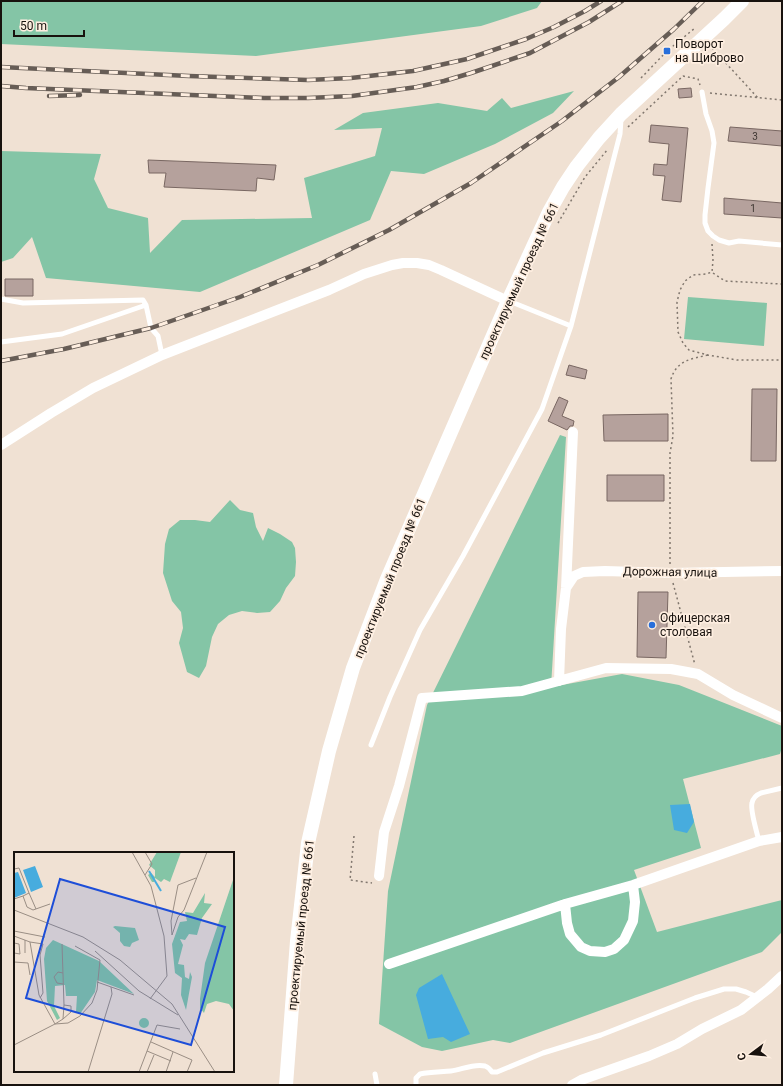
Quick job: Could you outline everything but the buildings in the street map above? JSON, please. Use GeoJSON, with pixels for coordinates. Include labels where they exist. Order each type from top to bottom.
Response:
{"type":"FeatureCollection","features":[{"type":"Feature","properties":{"kind":"main road","name":"проектируемый проезд № 661"},"geometry":{"type":"LineString","coordinates":[[286,1085],[297,941],[308,843],[329,751],[353,668],[387,579],[508,300],[563,188],[577,166],[599,138],[621,114],[742,1]]}},
{"type":"Feature","properties":{"kind":"street"},"geometry":{"type":"LineString","coordinates":[[1,445],[93,388],[162,355],[329,290],[364,274],[392,265],[417,263],[428,265],[508,300]]}},
{"type":"Feature","properties":{"kind":"street"},"geometry":{"type":"LineString","coordinates":[[559,681],[561,629],[566,588],[573,432]]}},
{"type":"Feature","properties":{"kind":"street","name":"Дорожная улица"},"geometry":{"type":"LineString","coordinates":[[566,588],[574,576],[583,572],[605,571],[670,573],[782,571]]}},
{"type":"Feature","properties":{"kind":"street"},"geometry":{"type":"LineString","coordinates":[[379,876],[384,832],[399,786],[422,698],[522,691],[606,668],[671,669],[698,674],[733,695],[782,718]]}},
{"type":"Feature","properties":{"kind":"street"},"geometry":{"type":"LineString","coordinates":[[389,964],[565,904],[633,885],[759,841],[782,837]]}},
{"type":"Feature","properties":{"kind":"street"},"geometry":{"type":"LineString","coordinates":[[565,904],[570,934],[581,947],[590,951],[605,952],[614,949],[624,940],[633,921],[636,902],[633,885]]}},
{"type":"Feature","properties":{"kind":"street"},"geometry":{"type":"LineString","coordinates":[[572,1085],[581,1080],[649,1056],[677,1044],[702,1029],[740,1010],[782,976]]}},
{"type":"Feature","properties":{"kind":"lane"},"geometry":{"type":"LineString","coordinates":[[702,92],[714,143],[705,215],[705,223],[708,230],[713,236],[729,243],[739,241],[782,245]]}},
{"type":"Feature","properties":{"kind":"lane"},"geometry":{"type":"LineString","coordinates":[[371,745],[390,697],[420,630],[463,556],[542,409],[570,326],[620,134],[621,114]]}},
{"type":"Feature","properties":{"kind":"lane"},"geometry":{"type":"LineString","coordinates":[[1,299],[23,303],[143,300],[146,305],[151,328],[158,336],[162,355]]}},
{"type":"Feature","properties":{"kind":"lane"},"geometry":{"type":"LineString","coordinates":[[508,300],[570,326]]}},
{"type":"Feature","properties":{"kind":"lane"},"geometry":{"type":"LineString","coordinates":[[1,342],[62,334],[146,305]]}},
{"type":"Feature","properties":{"kind":"lane"},"geometry":{"type":"LineString","coordinates":[[759,841],[752,809],[753,800],[761,793],[782,788]]}},
{"type":"Feature","properties":{"kind":"lane"},"geometry":{"type":"LineString","coordinates":[[416,1085],[416,1078],[420,1074],[425,1073],[453,1071],[481,1066],[485,1066],[492,1072],[497,1072],[543,1053],[601,1035],[695,998],[724,989],[736,989],[757,997]]}},
{"type":"Feature","properties":{"kind":"lane"},"geometry":{"type":"LineString","coordinates":[[375,1074],[377,1085]]}},
{"type":"Feature","properties":{"kind":"path"},"geometry":{"type":"LineString","coordinates":[[640,80],[667,51],[695,28]]}},
{"type":"Feature","properties":{"kind":"path"},"geometry":{"type":"LineString","coordinates":[[712,48],[758,98]]}},
{"type":"Feature","properties":{"kind":"path"},"geometry":{"type":"LineString","coordinates":[[558,223],[585,177],[620,134],[683,76],[698,79],[702,92],[782,100]]}},
{"type":"Feature","properties":{"kind":"path"},"geometry":{"type":"LineString","coordinates":[[712,272],[713,236]]}},
{"type":"Feature","properties":{"kind":"path"},"geometry":{"type":"LineString","coordinates":[[712,272],[725,281],[782,284]]}},
{"type":"Feature","properties":{"kind":"path"},"geometry":{"type":"LineString","coordinates":[[712,272],[693,275],[685,281],[680,290],[677,302],[678,332],[683,343],[689,350],[737,360],[782,360]]}},
{"type":"Feature","properties":{"kind":"path"},"geometry":{"type":"LineString","coordinates":[[698,674],[670,573],[670,453],[673,436],[671,379],[673,371],[681,363],[708,355]]}},
{"type":"Feature","properties":{"kind":"path"},"geometry":{"type":"LineString","coordinates":[[354,836],[350,880],[377,883],[379,876]]}},
{"type":"Feature","properties":{"kind":"green space"},"geometry":{"type":"Polygon","coordinates":[[[1,1],[542,1],[537,8],[481,26],[256,56],[1,44],[1,1]]]}},
{"type":"Feature","properties":{"kind":"green space"},"geometry":{"type":"Polygon","coordinates":[[[574,91],[553,113],[495,144],[424,174],[391,171],[370,220],[200,292],[46,278],[32,237],[13,258],[1,262],[1,151],[101,154],[94,179],[108,208],[148,218],[150,253],[182,220],[312,218],[304,178],[375,156],[382,128],[334,130],[363,113],[438,103],[487,111],[502,98],[511,108],[574,91]]]}},
{"type":"Feature","properties":{"kind":"green space"},"geometry":{"type":"Polygon","coordinates":[[[688,297],[767,303],[764,346],[684,339],[688,297]]]}},
{"type":"Feature","properties":{"kind":"green space"},"geometry":{"type":"Polygon","coordinates":[[[560,435],[566,437],[551,687],[622,674],[679,685],[782,726],[782,747],[780,754],[683,779],[701,848],[634,870],[657,932],[782,900],[782,932],[762,952],[510,1043],[493,1040],[442,1051],[422,1047],[379,1024],[388,891],[427,705],[560,435]]]}},
{"type":"Feature","properties":{"kind":"green space"},"geometry":{"type":"Polygon","coordinates":[[[230,500],[240,510],[253,513],[256,527],[263,541],[268,528],[292,542],[295,548],[295,576],[286,588],[280,601],[270,612],[257,613],[242,611],[229,615],[218,624],[212,637],[206,666],[199,678],[187,672],[179,643],[183,628],[181,612],[172,601],[163,573],[165,544],[169,529],[180,520],[210,522],[230,500]]]}},
{"type":"Feature","properties":{"kind":"water"},"geometry":{"type":"Polygon","coordinates":[[[690,804],[694,822],[687,833],[674,830],[670,805],[690,804]]]}},
{"type":"Feature","properties":{"kind":"water"},"geometry":{"type":"Polygon","coordinates":[[[442,974],[470,1034],[451,1042],[443,1037],[428,1039],[416,995],[419,988],[442,974]]]}},
{"type":"Feature","properties":{"kind":"railway"},"geometry":{"type":"LineString","coordinates":[[1,67],[308,80],[351,78],[413,71],[467,59],[526,39],[554,27],[601,1]]}},
{"type":"Feature","properties":{"kind":"railway"},"geometry":{"type":"LineString","coordinates":[[1,86],[264,98],[352,96],[417,87],[444,81],[530,53],[589,22],[622,1]]}},
{"type":"Feature","properties":{"kind":"railway"},"geometry":{"type":"LineString","coordinates":[[1,361],[64,349],[151,328],[240,297],[318,265],[389,230],[471,183],[562,121],[619,77],[674,29],[703,1]]}},
{"type":"Feature","properties":{"kind":"railway"},"geometry":{"type":"LineString","coordinates":[[49,96],[80,95]]}},
{"type":"Feature","properties":{"kind":"place","name":"Поворот на Щиброво"},"geometry":{"type":"Point","coordinates":[667,51]}},
{"type":"Feature","properties":{"kind":"place","name":"Офицерская столовая"},"geometry":{"type":"Point","coordinates":[652,625]}}]}
